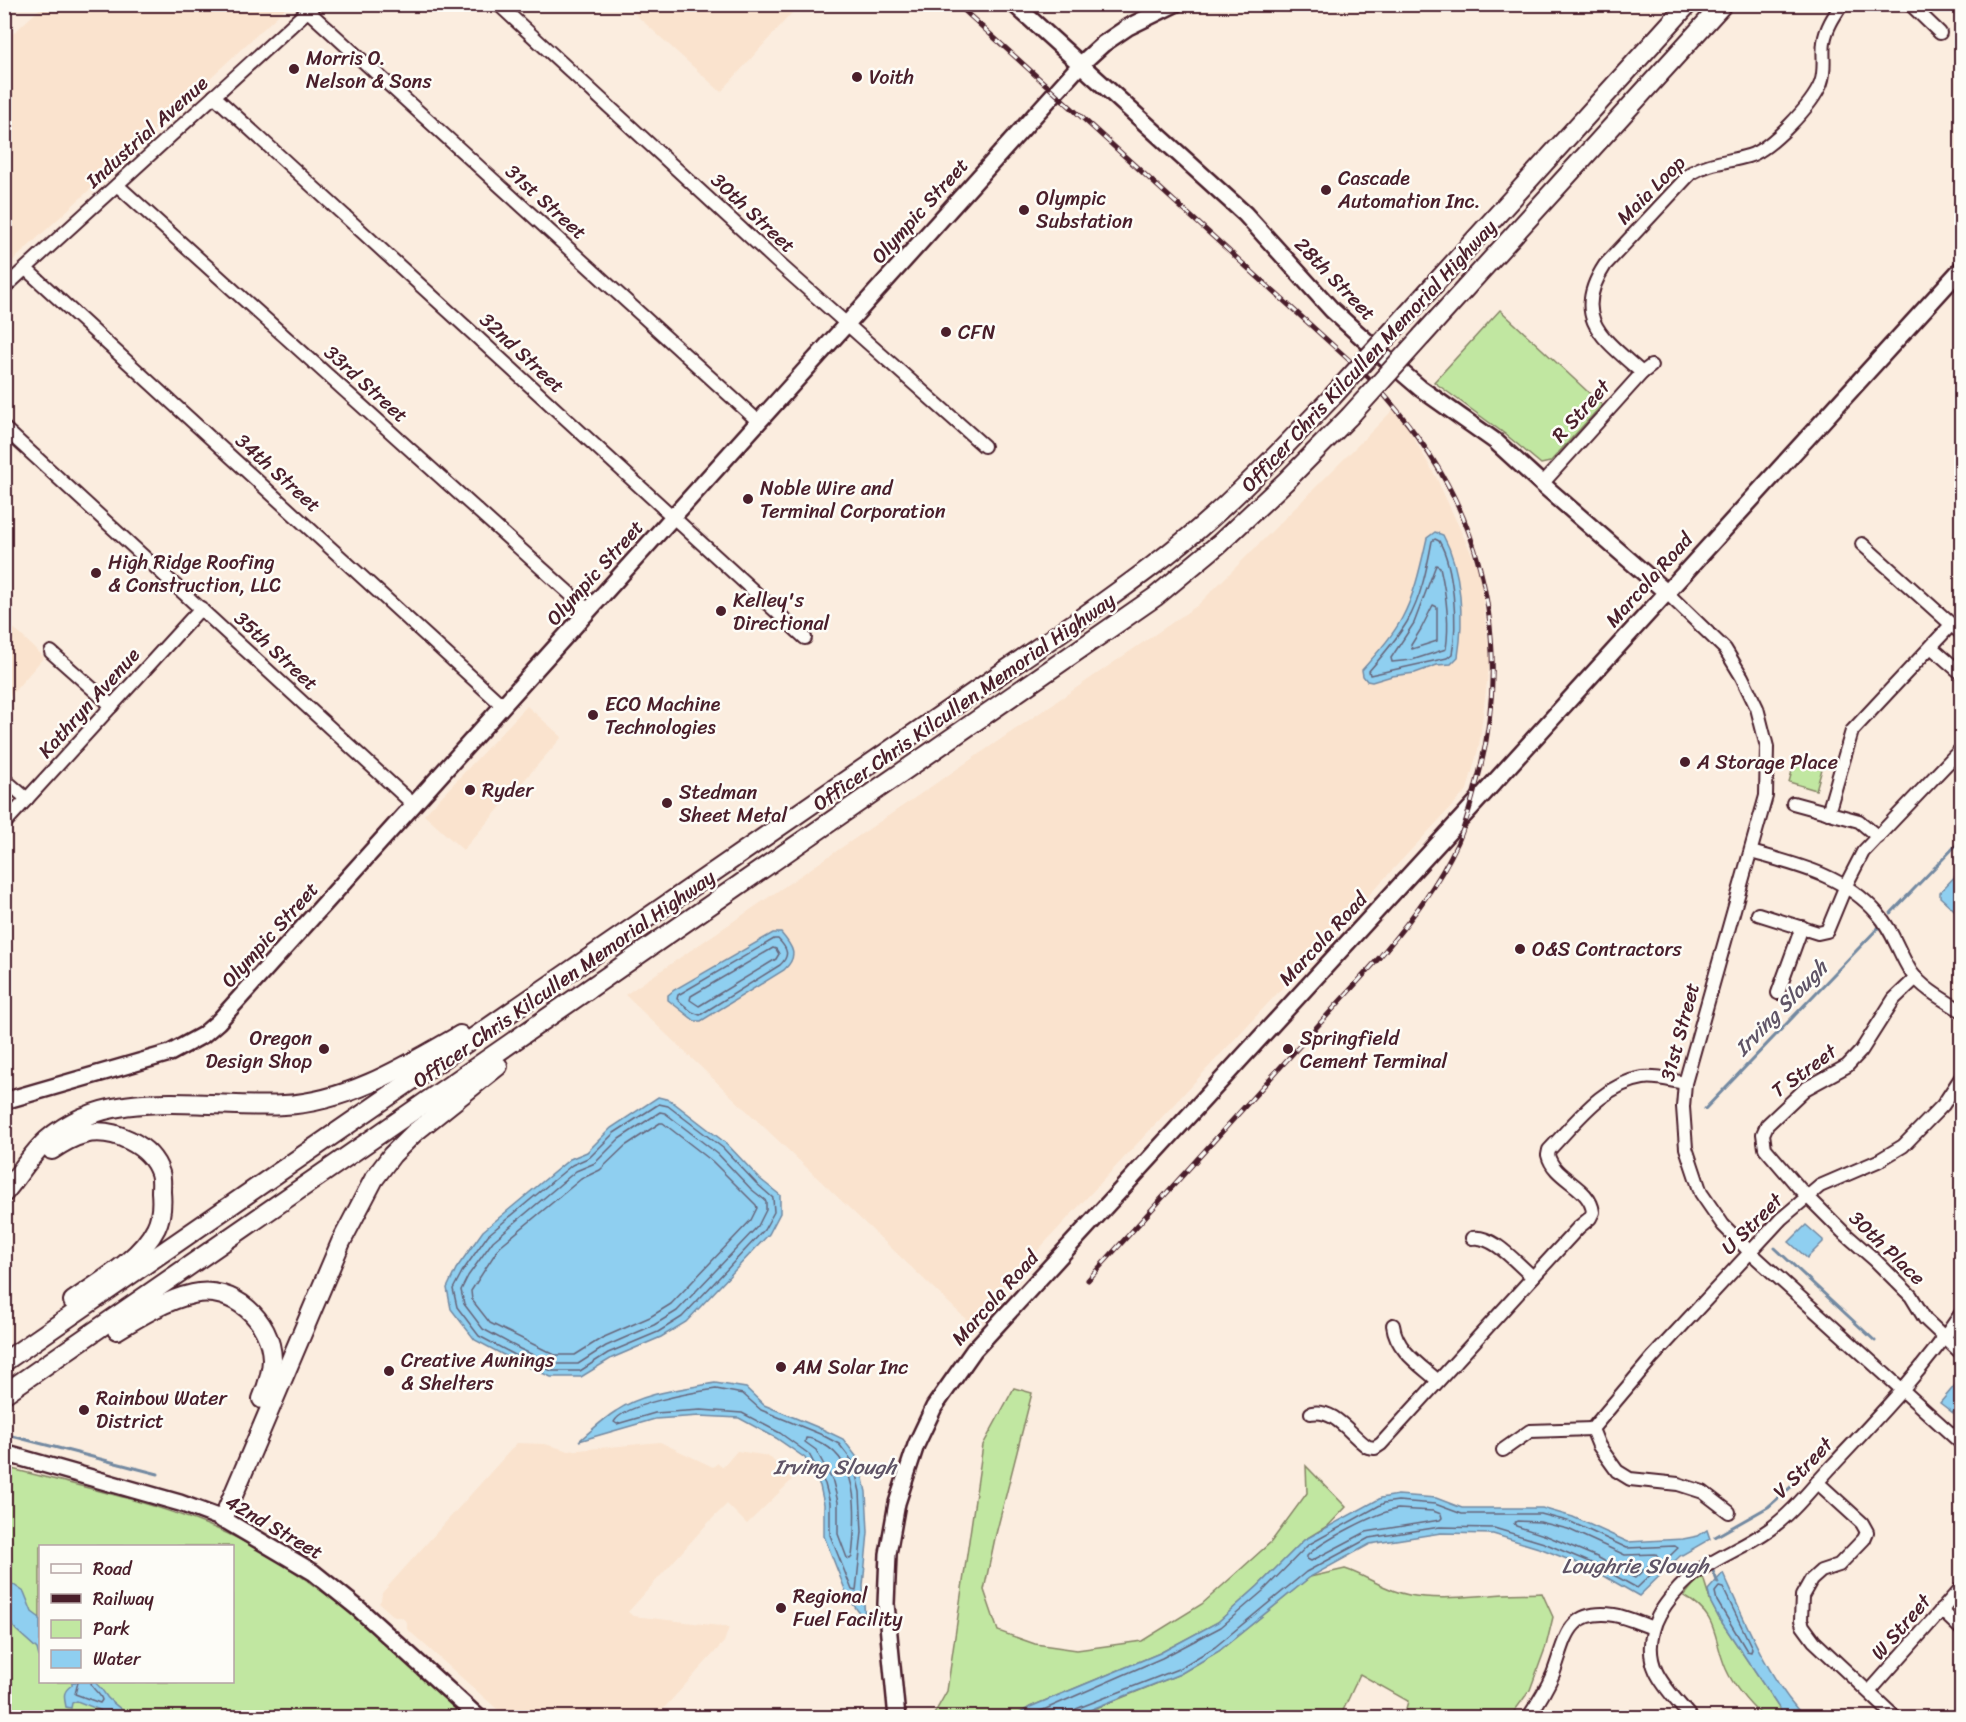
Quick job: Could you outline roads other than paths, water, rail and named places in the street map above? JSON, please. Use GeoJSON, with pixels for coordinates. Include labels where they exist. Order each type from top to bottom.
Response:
{"type":"FeatureCollection","features":[{"type":"Feature","properties":{"kind":"highway","name":"Officer Chris Kilcullen Memorial Highway"},"geometry":{"type":"LineString","coordinates":[[4,1362],[1145,572],[1211,518],[1275,458],[1688,4]]}},
{"type":"Feature","properties":{"kind":"highway","name":"Officer Chris Kilcullen Memorial Highway"},"geometry":{"type":"LineString","coordinates":[[4,1394],[1155,597],[1220,543],[1286,482],[1348,417],[1723,4]]}},
{"type":"Feature","properties":{"kind":"highway"},"geometry":{"type":"LineString","coordinates":[[9,1188],[31,1157],[48,1139],[76,1120],[102,1109],[150,1104],[285,1105],[347,1092],[389,1076],[565,975]]}},
{"type":"Feature","properties":{"kind":"highway"},"geometry":{"type":"LineString","coordinates":[[217,1517],[340,1242],[374,1179],[392,1155],[428,1121],[610,975]]}},
{"type":"Feature","properties":{"kind":"highway"},"geometry":{"type":"LineString","coordinates":[[4,1354],[128,1261],[144,1246],[156,1227],[162,1202],[160,1174],[153,1160],[139,1146],[115,1134],[100,1132],[86,1133],[69,1139],[9,1188]]}},
{"type":"Feature","properties":{"kind":"highway"},"geometry":{"type":"LineString","coordinates":[[44,1368],[81,1352],[170,1301],[194,1293],[213,1293],[245,1306],[256,1317],[269,1341],[272,1360],[269,1381],[234,1465],[217,1517]]}},
{"type":"Feature","properties":{"kind":"main road","name":"28th Street"},"geometry":{"type":"LineString","coordinates":[[1014,4],[1245,214],[1332,310],[1385,358],[1420,387],[1495,441],[1666,592]]}},
{"type":"Feature","properties":{"kind":"main road","name":"Olympic Street"},"geometry":{"type":"LineString","coordinates":[[4,1101],[153,1060],[186,1046],[203,1035],[232,1008],[1080,65],[1103,44],[1128,27],[1175,4]]}},
{"type":"Feature","properties":{"kind":"main road","name":"Marcola Road"},"geometry":{"type":"LineString","coordinates":[[897,1718],[886,1604],[888,1554],[897,1503],[916,1445],[934,1407],[974,1350],[1419,866],[1962,268]]}},
{"type":"Feature","properties":{"kind":"main road","name":"42nd Street"},"geometry":{"type":"LineString","coordinates":[[4,1454],[88,1476],[217,1517],[313,1572],[359,1609],[479,1718]]}},
{"type":"Feature","properties":{"kind":"street","name":"30th Street"},"geometry":{"type":"LineString","coordinates":[[498,4],[776,261],[984,446]]}},
{"type":"Feature","properties":{"kind":"street","name":"Maia Loop"},"geometry":{"type":"LineString","coordinates":[[1646,369],[1600,334],[1589,305],[1597,277],[1605,265],[1691,172],[1704,165],[1750,156],[1764,150],[1776,139],[1810,101],[1821,81],[1827,30],[1842,4]]}},
{"type":"Feature","properties":{"kind":"street"},"geometry":{"type":"LineString","coordinates":[[1910,4],[1940,33]]}},
{"type":"Feature","properties":{"kind":"street","name":"Industrial Avenue"},"geometry":{"type":"LineString","coordinates":[[4,288],[311,8]]}},
{"type":"Feature","properties":{"kind":"street","name":"31st Street"},"geometry":{"type":"LineString","coordinates":[[311,8],[759,422]]}},
{"type":"Feature","properties":{"kind":"street","name":"32nd Street"},"geometry":{"type":"LineString","coordinates":[[214,96],[805,638]]}},
{"type":"Feature","properties":{"kind":"street","name":"33rd Street"},"geometry":{"type":"LineString","coordinates":[[117,185],[589,611]]}},
{"type":"Feature","properties":{"kind":"street","name":"34th Street"},"geometry":{"type":"LineString","coordinates":[[26,269],[503,706]]}},
{"type":"Feature","properties":{"kind":"street","name":"R Street"},"geometry":{"type":"LineString","coordinates":[[1542,484],[1646,369]]}},
{"type":"Feature","properties":{"kind":"street","name":"35th Street"},"geometry":{"type":"LineString","coordinates":[[4,428],[414,805]]}},
{"type":"Feature","properties":{"kind":"street"},"geometry":{"type":"LineString","coordinates":[[1862,544],[1962,634]]}},
{"type":"Feature","properties":{"kind":"street","name":"31st Street"},"geometry":{"type":"LineString","coordinates":[[1666,592],[1725,649],[1757,708],[1767,747],[1766,796],[1685,1083],[1684,1134],[1701,1193],[1723,1225],[1750,1252],[1962,1444]]}},
{"type":"Feature","properties":{"kind":"street","name":"Kathryn Avenue"},"geometry":{"type":"LineString","coordinates":[[4,824],[201,608]]}},
{"type":"Feature","properties":{"kind":"street"},"geometry":{"type":"LineString","coordinates":[[1828,813],[1852,731],[1951,624]]}},
{"type":"Feature","properties":{"kind":"street"},"geometry":{"type":"LineString","coordinates":[[1931,647],[1962,674]]}},
{"type":"Feature","properties":{"kind":"street"},"geometry":{"type":"LineString","coordinates":[[51,652],[112,706]]}},
{"type":"Feature","properties":{"kind":"street"},"geometry":{"type":"LineString","coordinates":[[1758,914],[1818,933],[1827,931],[1863,852],[1962,748]]}},
{"type":"Feature","properties":{"kind":"street"},"geometry":{"type":"LineString","coordinates":[[4,779],[27,799]]}},
{"type":"Feature","properties":{"kind":"street"},"geometry":{"type":"LineString","coordinates":[[1793,802],[1859,821],[1878,837]]}},
{"type":"Feature","properties":{"kind":"street"},"geometry":{"type":"LineString","coordinates":[[1751,852],[1816,871],[1846,885],[1872,907],[1882,919],[1893,934],[1904,960],[1916,978],[1962,1011]]}},
{"type":"Feature","properties":{"kind":"street"},"geometry":{"type":"LineString","coordinates":[[1778,993],[1802,927]]}},
{"type":"Feature","properties":{"kind":"street","name":"T Street"},"geometry":{"type":"LineString","coordinates":[[1808,1197],[1765,1148],[1763,1134],[1767,1125],[1805,1089],[1847,1066],[1861,1051],[1894,999],[1916,978]]}},
{"type":"Feature","properties":{"kind":"street","name":"U Street"},"geometry":{"type":"LineString","coordinates":[[1592,1429],[1652,1358],[1781,1219],[1820,1186],[1878,1161],[1903,1146],[1943,1105],[1962,1076]]}},
{"type":"Feature","properties":{"kind":"street"},"geometry":{"type":"LineString","coordinates":[[1311,1413],[1331,1415],[1368,1448],[1375,1448],[1381,1444],[1579,1227],[1590,1218],[1593,1212],[1589,1199],[1552,1166],[1548,1155],[1549,1150],[1597,1100],[1622,1083],[1645,1077],[1685,1083]]}},
{"type":"Feature","properties":{"kind":"street","name":"30th Place"},"geometry":{"type":"LineString","coordinates":[[1808,1197],[1911,1296],[1925,1318],[1944,1339],[1962,1354]]}},
{"type":"Feature","properties":{"kind":"street"},"geometry":{"type":"LineString","coordinates":[[1472,1238],[1485,1238],[1494,1243],[1533,1277]]}},
{"type":"Feature","properties":{"kind":"street","name":"V Street"},"geometry":{"type":"LineString","coordinates":[[1653,1628],[1663,1607],[1696,1572],[1769,1530],[1796,1506],[1902,1392],[1962,1312]]}},
{"type":"Feature","properties":{"kind":"street"},"geometry":{"type":"LineString","coordinates":[[1393,1325],[1397,1341],[1402,1348],[1438,1381]]}},
{"type":"Feature","properties":{"kind":"street"},"geometry":{"type":"LineString","coordinates":[[1503,1450],[1530,1431],[1592,1429],[1609,1462],[1623,1475],[1630,1479],[1678,1484],[1703,1492],[1729,1512]]}},
{"type":"Feature","properties":{"kind":"street"},"geometry":{"type":"LineString","coordinates":[[1817,1482],[1862,1523],[1867,1532],[1864,1539],[1839,1564],[1821,1571],[1810,1580],[1802,1596],[1803,1626],[1814,1641],[1896,1718]]}},
{"type":"Feature","properties":{"kind":"street","name":"W Street"},"geometry":{"type":"LineString","coordinates":[[1869,1692],[1962,1587]]}},
{"type":"Feature","properties":{"kind":"street"},"geometry":{"type":"LineString","coordinates":[[1941,1610],[1962,1630]]}},
{"type":"Feature","properties":{"kind":"street"},"geometry":{"type":"LineString","coordinates":[[1528,1718],[1544,1695],[1563,1640],[1575,1623],[1592,1615],[1614,1615],[1653,1628],[1650,1646],[1651,1661],[1657,1675],[1690,1718]]}},
{"type":"Feature","properties":{"kind":"water"},"geometry":{"type":"Polygon","coordinates":[[[1435,532],[1443,535],[1458,579],[1461,627],[1458,657],[1451,664],[1437,665],[1415,673],[1372,682],[1367,681],[1362,670],[1389,639],[1407,609],[1427,538],[1435,532]]]}},
{"type":"Feature","properties":{"kind":"water"},"geometry":{"type":"Polygon","coordinates":[[[1961,870],[1961,916],[1940,897],[1940,892],[1961,870]]]}},
{"type":"Feature","properties":{"kind":"water"},"geometry":{"type":"Polygon","coordinates":[[[773,933],[781,933],[793,952],[792,960],[784,970],[701,1021],[695,1021],[668,1000],[668,995],[674,990],[773,933]]]}},
{"type":"Feature","properties":{"kind":"water"},"geometry":{"type":"Polygon","coordinates":[[[658,1097],[670,1100],[727,1144],[760,1179],[780,1195],[780,1213],[769,1234],[686,1322],[661,1337],[612,1358],[581,1377],[551,1377],[475,1340],[451,1309],[447,1288],[456,1269],[483,1231],[570,1159],[587,1152],[611,1128],[658,1097]]]}},
{"type":"Feature","properties":{"kind":"water"},"geometry":{"type":"Polygon","coordinates":[[[1806,1225],[1823,1240],[1807,1258],[1789,1242],[1806,1225]]]}},
{"type":"Feature","properties":{"kind":"water"},"geometry":{"type":"Polygon","coordinates":[[[1961,1378],[1961,1403],[1953,1413],[1940,1403],[1961,1378]]]}},
{"type":"Feature","properties":{"kind":"water","name":"Irving Slough"},"geometry":{"type":"Polygon","coordinates":[[[715,1383],[746,1388],[764,1405],[843,1439],[859,1460],[866,1492],[868,1532],[863,1586],[865,1621],[848,1597],[824,1536],[824,1504],[820,1486],[805,1458],[776,1438],[739,1418],[700,1416],[655,1419],[579,1441],[611,1414],[639,1399],[715,1383]]]}},
{"type":"Feature","properties":{"kind":"water","name":"Loughrie Slough"},"geometry":{"type":"Polygon","coordinates":[[[1398,1495],[1436,1498],[1462,1508],[1542,1508],[1573,1517],[1628,1542],[1683,1539],[1698,1536],[1707,1530],[1710,1539],[1680,1556],[1639,1596],[1592,1569],[1542,1549],[1493,1534],[1441,1533],[1370,1544],[1310,1577],[1219,1651],[1180,1674],[1072,1717],[1014,1717],[1030,1707],[1160,1653],[1218,1622],[1304,1540],[1381,1498],[1398,1495]]]}},
{"type":"Feature","properties":{"kind":"water","name":"Loughrie Slough"},"geometry":{"type":"Polygon","coordinates":[[[1723,1573],[1769,1669],[1805,1717],[1785,1717],[1719,1618],[1711,1603],[1708,1590],[1723,1573]]]}},
{"type":"Feature","properties":{"kind":"water"},"geometry":{"type":"Polygon","coordinates":[[[5,1579],[24,1592],[32,1612],[39,1617],[39,1656],[37,1649],[16,1630],[5,1615],[5,1579]]]}},
{"type":"Feature","properties":{"kind":"water"},"geometry":{"type":"Polygon","coordinates":[[[72,1683],[95,1683],[109,1699],[130,1717],[105,1717],[100,1710],[77,1701],[72,1703],[71,1708],[66,1707],[64,1694],[72,1683]]]}},
{"type":"Feature","properties":{"kind":"waterway","name":"Irving Slough"},"geometry":{"type":"LineString","coordinates":[[1891,913],[1962,839]]}},
{"type":"Feature","properties":{"kind":"waterway","name":"Irving Slough"},"geometry":{"type":"LineString","coordinates":[[1705,1109],[1879,927]]}},
{"type":"Feature","properties":{"kind":"waterway"},"geometry":{"type":"LineString","coordinates":[[1775,1248],[1875,1341]]}},
{"type":"Feature","properties":{"kind":"waterway","name":"Irving Slough"},"geometry":{"type":"LineString","coordinates":[[4,1434],[158,1474]]}},
{"type":"Feature","properties":{"kind":"waterway"},"geometry":{"type":"LineString","coordinates":[[1715,1537],[1768,1507],[1792,1486]]}},
{"type":"Feature","properties":{"kind":"waterway"},"geometry":{"type":"LineString","coordinates":[[1713,1571],[1718,1583]]}},
{"type":"Feature","properties":{"kind":"railway"},"geometry":{"type":"LineString","coordinates":[[957,4],[1370,379],[1394,406],[1436,465],[1454,497],[1479,566],[1487,602],[1491,639],[1492,676],[1485,749],[1461,835],[1432,888],[1379,958],[1088,1280]]}},
{"type":"Feature","properties":{"kind":"place","name":"Morris O. Nelson & Sons"},"geometry":{"type":"Point","coordinates":[294,69]}},
{"type":"Feature","properties":{"kind":"place","name":"Voith"},"geometry":{"type":"Point","coordinates":[857,77]}},
{"type":"Feature","properties":{"kind":"place","name":"Cascade Automation Inc."},"geometry":{"type":"Point","coordinates":[1326,190]}},
{"type":"Feature","properties":{"kind":"place","name":"Olympic Substation"},"geometry":{"type":"Point","coordinates":[1024,210]}},
{"type":"Feature","properties":{"kind":"place","name":"CFN"},"geometry":{"type":"Point","coordinates":[946,332]}},
{"type":"Feature","properties":{"kind":"place","name":"Noble Wire and Terminal Corporation"},"geometry":{"type":"Point","coordinates":[748,499]}},
{"type":"Feature","properties":{"kind":"place","name":"High Ridge Roofing & Construction, LLC"},"geometry":{"type":"Point","coordinates":[96,573]}},
{"type":"Feature","properties":{"kind":"place","name":"Kelley's Directional"},"geometry":{"type":"Point","coordinates":[721,611]}},
{"type":"Feature","properties":{"kind":"place","name":"ECO Machine Technologies"},"geometry":{"type":"Point","coordinates":[593,715]}},
{"type":"Feature","properties":{"kind":"place","name":"A Storage Place"},"geometry":{"type":"Point","coordinates":[1685,762]}},
{"type":"Feature","properties":{"kind":"place","name":"Ryder"},"geometry":{"type":"Point","coordinates":[470,790]}},
{"type":"Feature","properties":{"kind":"place","name":"Stedman Sheet Metal"},"geometry":{"type":"Point","coordinates":[667,803]}},
{"type":"Feature","properties":{"kind":"place","name":"O&S Contractors"},"geometry":{"type":"Point","coordinates":[1520,949]}},
{"type":"Feature","properties":{"kind":"place","name":"Oregon Design Shop"},"geometry":{"type":"Point","coordinates":[324,1049]}},
{"type":"Feature","properties":{"kind":"place","name":"Springfield Cement Terminal"},"geometry":{"type":"Point","coordinates":[1288,1049]}},
{"type":"Feature","properties":{"kind":"place","name":"AM Solar Inc"},"geometry":{"type":"Point","coordinates":[781,1367]}},
{"type":"Feature","properties":{"kind":"place","name":"Creative Awnings & Shelters"},"geometry":{"type":"Point","coordinates":[389,1371]}},
{"type":"Feature","properties":{"kind":"place","name":"Rainbow Water District"},"geometry":{"type":"Point","coordinates":[84,1410]}},
{"type":"Feature","properties":{"kind":"place","name":"Regional Fuel Facility"},"geometry":{"type":"Point","coordinates":[781,1608]}}]}
